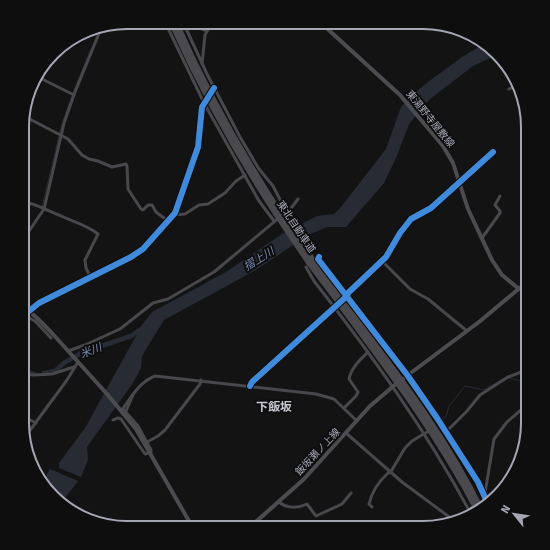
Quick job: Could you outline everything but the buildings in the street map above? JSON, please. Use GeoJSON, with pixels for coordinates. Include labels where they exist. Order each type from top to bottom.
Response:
{"type":"FeatureCollection","features":[{"type":"Feature","properties":{"kind":"highway","name":"東北自動車道"},"geometry":{"type":"LineString","coordinates":[[174,29],[215,112],[244,163],[278,212]]}},
{"type":"Feature","properties":{"kind":"highway","name":"東北自動車道"},"geometry":{"type":"LineString","coordinates":[[179,29],[232,133],[309,263],[341,302],[425,415],[455,461],[478,504]]}},
{"type":"Feature","properties":{"kind":"highway","name":"東北自動車道"},"geometry":{"type":"LineString","coordinates":[[341,302],[426,423],[454,468],[474,507]]}},
{"type":"Feature","properties":{"kind":"main road","name":"東湯野寺屋敷線"},"geometry":{"type":"LineString","coordinates":[[328,29],[400,95],[435,135],[453,163],[468,209],[492,260],[501,274],[519,289]]}},
{"type":"Feature","properties":{"kind":"main road"},"geometry":{"type":"LineString","coordinates":[[406,377],[498,307],[519,289]]}},
{"type":"Feature","properties":{"kind":"main road"},"geometry":{"type":"LineString","coordinates":[[29,311],[122,410],[136,429],[189,521]]}},
{"type":"Feature","properties":{"kind":"main road","name":"飯坂瀬ノ上線"},"geometry":{"type":"LineString","coordinates":[[257,521],[304,479],[370,406],[394,385]]}},
{"type":"Feature","properties":{"kind":"street"},"geometry":{"type":"LineString","coordinates":[[168,29],[204,103],[259,201],[274,221]]}},
{"type":"Feature","properties":{"kind":"street"},"geometry":{"type":"LineString","coordinates":[[185,29],[213,89],[250,156],[273,186],[286,211]]}},
{"type":"Feature","properties":{"kind":"street"},"geometry":{"type":"LineString","coordinates":[[202,29],[206,31],[202,64]]}},
{"type":"Feature","properties":{"kind":"street"},"geometry":{"type":"LineString","coordinates":[[29,230],[43,208],[60,134],[73,95],[99,33]]}},
{"type":"Feature","properties":{"kind":"street"},"geometry":{"type":"LineString","coordinates":[[42,79],[73,95]]}},
{"type":"Feature","properties":{"kind":"street"},"geometry":{"type":"LineString","coordinates":[[509,89],[513,87]]}},
{"type":"Feature","properties":{"kind":"street"},"geometry":{"type":"LineString","coordinates":[[29,311],[39,303],[120,264],[142,249],[174,215],[198,147],[202,107],[206,99]]}},
{"type":"Feature","properties":{"kind":"street"},"geometry":{"type":"LineString","coordinates":[[30,119],[68,139],[82,155],[89,159],[112,167],[126,164],[128,189],[141,209],[143,210],[148,205],[152,205],[156,212],[168,221]]}},
{"type":"Feature","properties":{"kind":"street"},"geometry":{"type":"LineString","coordinates":[[250,386],[252,382],[347,296],[348,293],[382,261],[411,218],[431,208],[493,152]]}},
{"type":"Feature","properties":{"kind":"street"},"geometry":{"type":"LineString","coordinates":[[174,215],[185,214],[198,206],[208,204],[225,193],[236,181],[245,175]]}},
{"type":"Feature","properties":{"kind":"street"},"geometry":{"type":"LineString","coordinates":[[482,238],[501,212],[495,205],[500,196]]}},
{"type":"Feature","properties":{"kind":"street"},"geometry":{"type":"LineString","coordinates":[[69,352],[120,329],[153,303],[168,299],[214,272],[292,207],[298,199]]}},
{"type":"Feature","properties":{"kind":"street"},"geometry":{"type":"LineString","coordinates":[[29,203],[79,222],[98,234],[90,254],[85,260],[86,268],[91,278]]}},
{"type":"Feature","properties":{"kind":"street"},"geometry":{"type":"LineString","coordinates":[[319,257],[318,259],[325,269],[381,341],[440,423],[478,482],[484,496]]}},
{"type":"Feature","properties":{"kind":"street"},"geometry":{"type":"LineString","coordinates":[[382,261],[410,289],[428,299],[467,331]]}},
{"type":"Feature","properties":{"kind":"street"},"geometry":{"type":"LineString","coordinates":[[309,263],[313,278],[394,385],[426,433],[469,509]]}},
{"type":"Feature","properties":{"kind":"street"},"geometry":{"type":"LineString","coordinates":[[29,318],[35,321],[51,338]]}},
{"type":"Feature","properties":{"kind":"street"},"geometry":{"type":"LineString","coordinates":[[378,344],[381,341]]}},
{"type":"Feature","properties":{"kind":"street"},"geometry":{"type":"LineString","coordinates":[[344,408],[358,392],[349,379],[349,376],[355,365],[371,349]]}},
{"type":"Feature","properties":{"kind":"street"},"geometry":{"type":"LineString","coordinates":[[29,431],[67,380],[78,362]]}},
{"type":"Feature","properties":{"kind":"street"},"geometry":{"type":"LineString","coordinates":[[29,375],[55,374],[74,367]]}},
{"type":"Feature","properties":{"kind":"street"},"geometry":{"type":"LineString","coordinates":[[446,432],[468,412],[480,395],[508,377],[521,372]]}},
{"type":"Feature","properties":{"kind":"street"},"geometry":{"type":"LineString","coordinates":[[113,420],[118,418],[121,419],[146,454],[149,453],[151,450],[138,426],[122,410],[133,393],[156,376],[301,392],[331,398],[357,421]]}},
{"type":"Feature","properties":{"kind":"street"},"geometry":{"type":"LineString","coordinates":[[147,442],[165,430],[200,384],[201,380]]}},
{"type":"Feature","properties":{"kind":"street"},"geometry":{"type":"LineString","coordinates":[[480,499],[485,493],[494,439],[507,422],[521,410]]}},
{"type":"Feature","properties":{"kind":"street"},"geometry":{"type":"LineString","coordinates":[[29,419],[36,422]]}},
{"type":"Feature","properties":{"kind":"street"},"geometry":{"type":"LineString","coordinates":[[436,426],[440,423]]}},
{"type":"Feature","properties":{"kind":"street"},"geometry":{"type":"LineString","coordinates":[[346,433],[390,472],[450,517]]}},
{"type":"Feature","properties":{"kind":"street"},"geometry":{"type":"LineString","coordinates":[[372,508],[369,504],[377,485],[390,472],[405,448],[426,433]]}},
{"type":"Feature","properties":{"kind":"street"},"geometry":{"type":"LineString","coordinates":[[372,482],[377,485]]}},
{"type":"Feature","properties":{"kind":"street"},"geometry":{"type":"LineString","coordinates":[[279,502],[287,506],[300,507],[306,504],[316,516],[342,504],[351,493]]}},
{"type":"Feature","properties":{"kind":"water","name":"摺上川"},"geometry":{"type":"Polygon","coordinates":[[[479,47],[492,58],[473,66],[430,99],[409,124],[396,158],[384,183],[346,227],[327,227],[308,235],[256,270],[164,320],[142,356],[141,368],[133,383],[87,447],[88,460],[81,477],[59,468],[59,463],[85,428],[142,325],[152,312],[226,272],[282,234],[317,216],[334,214],[386,149],[401,107],[412,95],[462,57],[479,47]]]}},
{"type":"Feature","properties":{"kind":"water"},"geometry":{"type":"Polygon","coordinates":[[[50,469],[78,481],[65,499],[45,477],[50,469]]]}},
{"type":"Feature","properties":{"kind":"waterway"},"geometry":{"type":"LineString","coordinates":[[73,93],[90,51]]}},
{"type":"Feature","properties":{"kind":"waterway"},"geometry":{"type":"LineString","coordinates":[[63,121],[72,96]]}},
{"type":"Feature","properties":{"kind":"waterway"},"geometry":{"type":"LineString","coordinates":[[60,132],[62,124]]}},
{"type":"Feature","properties":{"kind":"waterway"},"geometry":{"type":"LineString","coordinates":[[42,207],[59,136]]}},
{"type":"Feature","properties":{"kind":"waterway","name":"米川"},"geometry":{"type":"LineString","coordinates":[[44,373],[55,371],[64,363],[81,353],[131,336],[144,327]]}},
{"type":"Feature","properties":{"kind":"waterway","name":"米川"},"geometry":{"type":"LineString","coordinates":[[29,373],[34,374]]}},
{"type":"Feature","properties":{"kind":"waterway"},"geometry":{"type":"LineString","coordinates":[[441,421],[446,417],[449,406],[465,386],[484,390],[506,377]]}},
{"type":"Feature","properties":{"kind":"waterway"},"geometry":{"type":"LineString","coordinates":[[509,378],[521,381]]}},
{"type":"Feature","properties":{"kind":"cycle path"},"geometry":{"type":"LineString","coordinates":[[29,311],[39,303],[131,257],[143,249],[175,213],[198,147],[202,107],[214,88]]}},
{"type":"Feature","properties":{"kind":"cycle path"},"geometry":{"type":"LineString","coordinates":[[250,386],[252,382],[347,296],[348,293],[386,257],[400,233],[411,219],[431,208],[493,152]]}},
{"type":"Feature","properties":{"kind":"cycle path"},"geometry":{"type":"LineString","coordinates":[[319,257],[318,259],[408,376],[437,418],[478,482],[486,498]]}},
{"type":"Feature","properties":{"kind":"district","name":"下飯坂"},"geometry":{"type":"Point","coordinates":[274,407]}}]}
